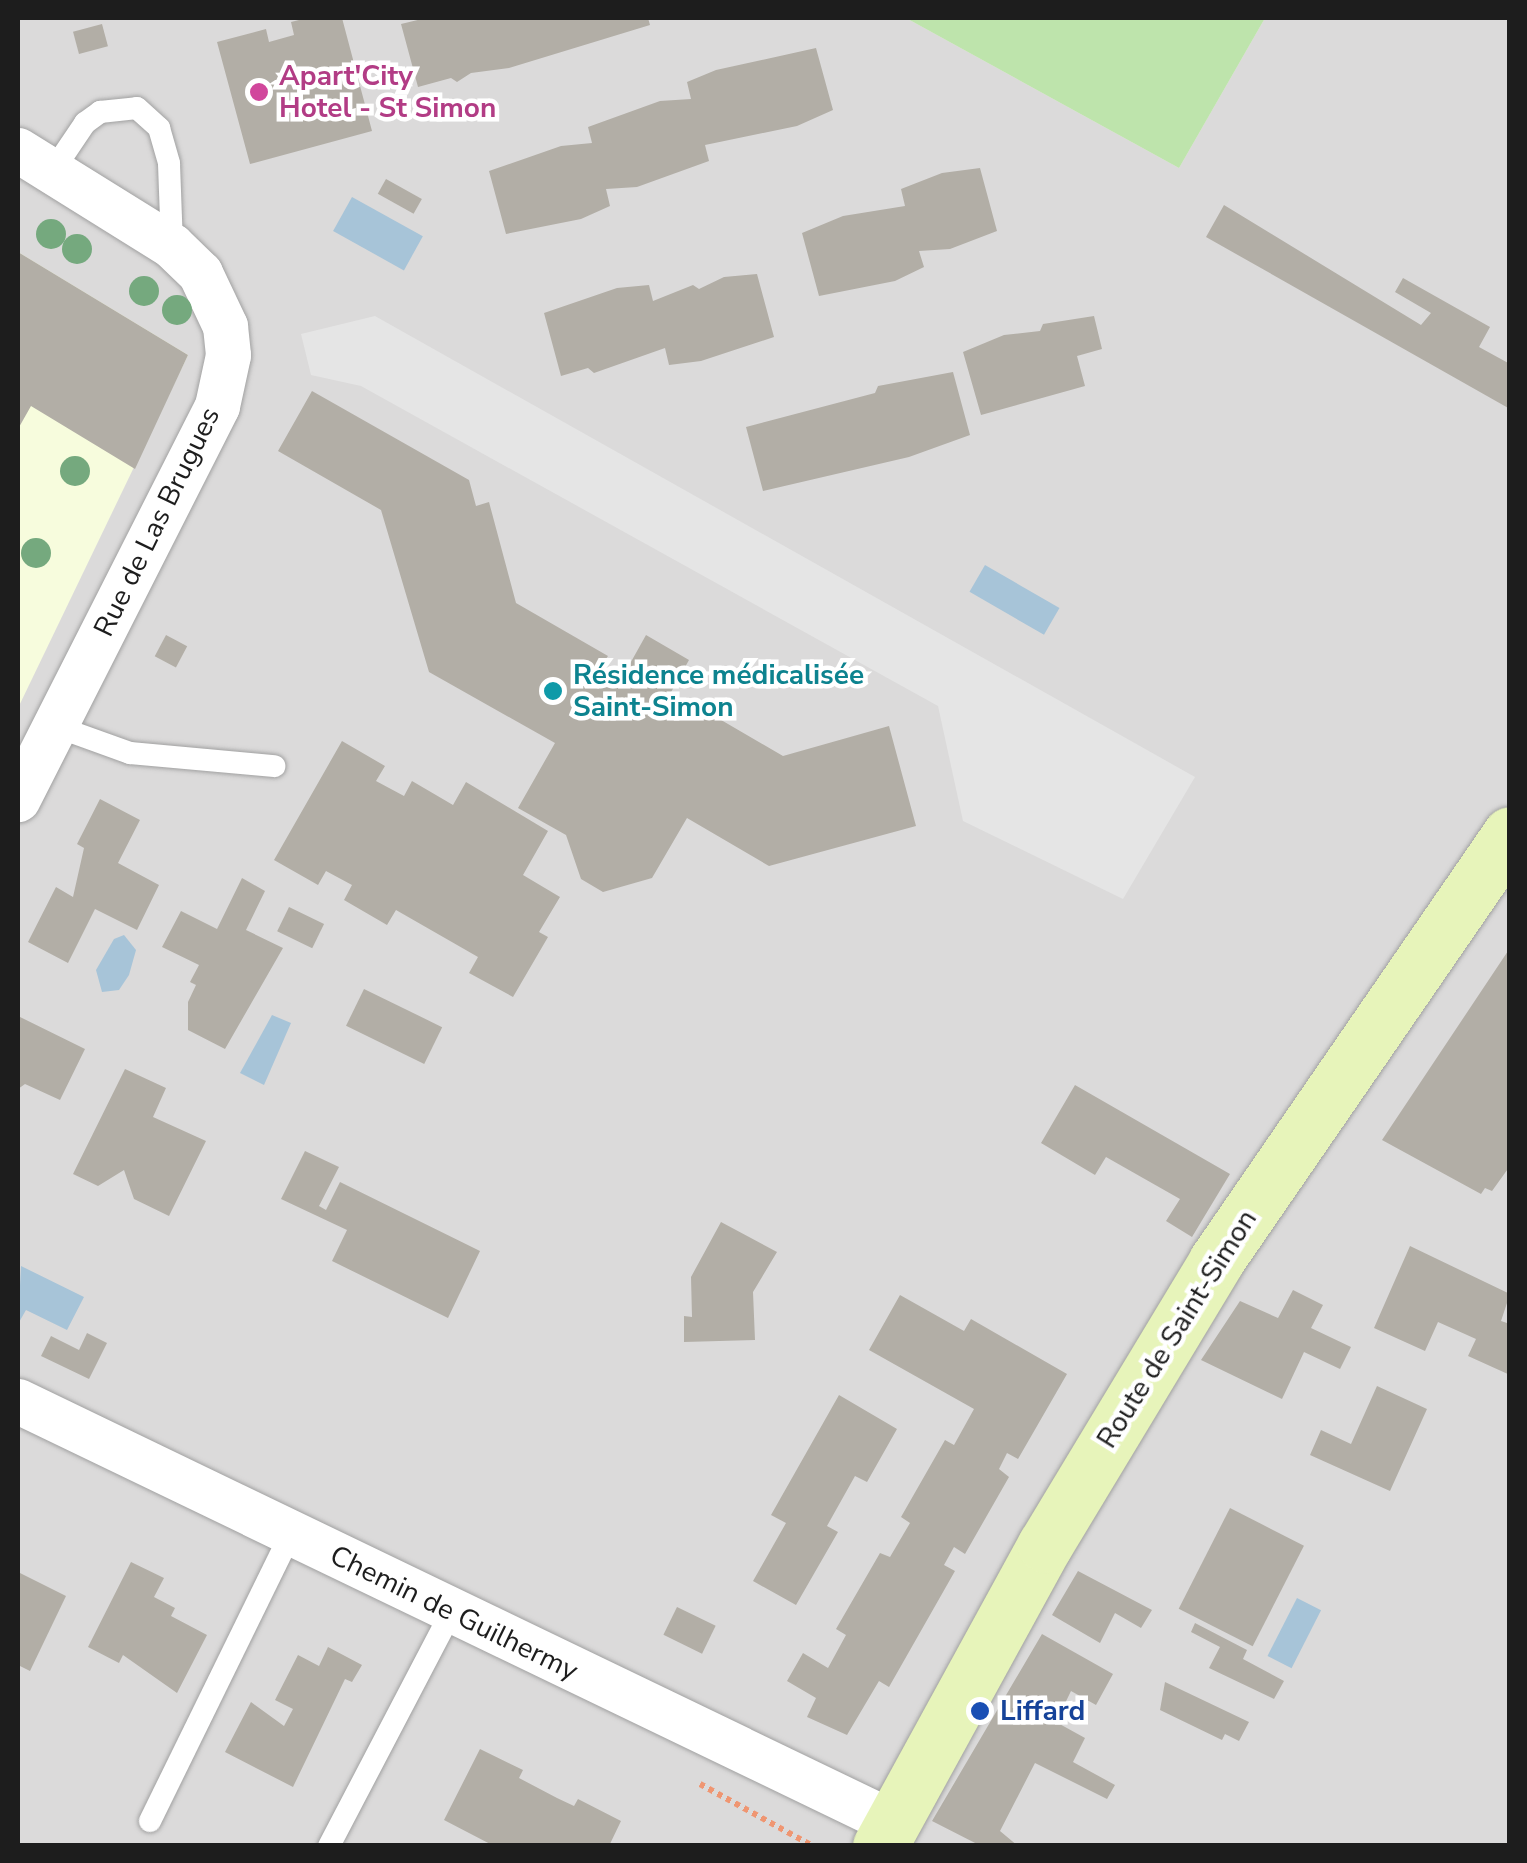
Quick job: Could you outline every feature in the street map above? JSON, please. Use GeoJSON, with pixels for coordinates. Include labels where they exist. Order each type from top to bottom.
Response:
{"type":"FeatureCollection","features":[{"type":"Feature","properties":{"kind":"main road","name":"Route de Saint-Simon"},"geometry":{"type":"LineString","coordinates":[[886,1834],[1045,1545],[1216,1261],[1510,834]]}},
{"type":"Feature","properties":{"kind":"street","name":"Rue de Las Brugues"},"geometry":{"type":"LineString","coordinates":[[18,799],[217,406],[224,380],[226,326],[213,293],[172,246],[35,161]]}},
{"type":"Feature","properties":{"kind":"street","name":"Chemin de Guilhermy"},"geometry":{"type":"LineString","coordinates":[[18,1401],[452,1611],[886,1834]]}},
{"type":"Feature","properties":{"kind":"lane","name":"Rue de Las Brugues"},"geometry":{"type":"LineString","coordinates":[[35,161],[100,112],[137,108],[159,128],[169,164],[172,246]]}},
{"type":"Feature","properties":{"kind":"lane"},"geometry":{"type":"LineString","coordinates":[[55,726],[130,753],[274,766]]}},
{"type":"Feature","properties":{"kind":"lane"},"geometry":{"type":"LineString","coordinates":[[150,1820],[290,1533]]}},
{"type":"Feature","properties":{"kind":"lane"},"geometry":{"type":"LineString","coordinates":[[329,1846],[452,1611]]}},
{"type":"Feature","properties":{"kind":"shaded area"},"geometry":{"type":"Polygon","coordinates":[[[18,18],[906,18],[1179,168],[1265,18],[1509,18],[1509,1845],[18,1845],[18,18]]]}},
{"type":"Feature","properties":{"kind":"shaded area"},"geometry":{"type":"Polygon","coordinates":[[[18,252],[188,355],[18,708],[18,252]]]}},
{"type":"Feature","properties":{"kind":"shaded area"},"geometry":{"type":"Polygon","coordinates":[[[375,316],[1195,777],[1123,899],[963,821],[938,706],[361,386],[311,375],[301,334],[375,316]]]}},
{"type":"Feature","properties":{"kind":"green space"},"geometry":{"type":"Polygon","coordinates":[[[906,18],[1265,18],[1179,168],[906,18]]]}},
{"type":"Feature","properties":{"kind":"water"},"geometry":{"type":"Polygon","coordinates":[[[352,197],[423,236],[404,270],[333,231],[352,197]]]}},
{"type":"Feature","properties":{"kind":"water"},"geometry":{"type":"Polygon","coordinates":[[[985,565],[1059,608],[1044,635],[970,592],[985,565]]]}},
{"type":"Feature","properties":{"kind":"water"},"geometry":{"type":"Polygon","coordinates":[[[124,935],[136,950],[129,975],[119,990],[102,992],[96,970],[114,939],[124,935]]]}},
{"type":"Feature","properties":{"kind":"water"},"geometry":{"type":"Polygon","coordinates":[[[272,1015],[291,1023],[264,1085],[240,1073],[272,1015]]]}},
{"type":"Feature","properties":{"kind":"water"},"geometry":{"type":"Polygon","coordinates":[[[21,1266],[84,1297],[67,1330],[26,1310],[18,1324],[21,1266]]]}},
{"type":"Feature","properties":{"kind":"water"},"geometry":{"type":"Polygon","coordinates":[[[1297,1598],[1321,1610],[1292,1668],[1267,1656],[1297,1598]]]}},
{"type":"Feature","properties":{"kind":"building"},"geometry":{"type":"Polygon","coordinates":[[[342,18],[372,131],[250,164],[217,42],[266,29],[269,42],[294,35],[291,22],[342,18]]]}},
{"type":"Feature","properties":{"kind":"building"},"geometry":{"type":"Polygon","coordinates":[[[426,18],[648,18],[650,25],[509,68],[471,73],[457,82],[451,78],[418,87],[401,24],[426,18]]]}},
{"type":"Feature","properties":{"kind":"building"},"geometry":{"type":"Polygon","coordinates":[[[102,24],[108,46],[79,54],[73,32],[102,24]]]}},
{"type":"Feature","properties":{"kind":"building"},"geometry":{"type":"Polygon","coordinates":[[[816,48],[833,110],[797,126],[705,145],[709,161],[637,187],[606,189],[610,206],[581,219],[506,234],[489,171],[561,146],[592,143],[588,127],[660,101],[691,99],[687,82],[716,70],[816,48]]]}},
{"type":"Feature","properties":{"kind":"building"},"geometry":{"type":"Polygon","coordinates":[[[980,168],[997,231],[950,249],[919,251],[924,267],[895,281],[819,296],[802,233],[843,216],[905,206],[901,189],[942,173],[980,168]]]}},
{"type":"Feature","properties":{"kind":"building"},"geometry":{"type":"Polygon","coordinates":[[[386,179],[422,199],[414,214],[378,194],[386,179]]]}},
{"type":"Feature","properties":{"kind":"building"},"geometry":{"type":"Polygon","coordinates":[[[1224,205],[1421,325],[1431,313],[1395,292],[1403,278],[1490,327],[1479,347],[1510,364],[1510,409],[1206,237],[1224,205]]]}},
{"type":"Feature","properties":{"kind":"building"},"geometry":{"type":"Polygon","coordinates":[[[18,252],[188,355],[135,469],[31,406],[18,429],[18,252]]]}},
{"type":"Feature","properties":{"kind":"building"},"geometry":{"type":"Polygon","coordinates":[[[757,274],[774,337],[701,361],[669,365],[665,348],[594,373],[588,368],[561,376],[544,313],[617,288],[649,285],[653,301],[693,285],[699,289],[724,277],[757,274]]]}},
{"type":"Feature","properties":{"kind":"building"},"geometry":{"type":"Polygon","coordinates":[[[1094,316],[1102,349],[1077,356],[1085,386],[981,415],[963,352],[1004,335],[1040,331],[1043,324],[1094,316]]]}},
{"type":"Feature","properties":{"kind":"building"},"geometry":{"type":"Polygon","coordinates":[[[953,372],[970,435],[909,457],[763,491],[746,427],[875,393],[878,386],[953,372]]]}},
{"type":"Feature","properties":{"kind":"building","name":"Résidence médicalisée Saint-Simon"},"geometry":{"type":"Polygon","coordinates":[[[312,391],[469,480],[476,506],[489,502],[516,603],[608,656],[601,666],[622,678],[646,635],[689,660],[665,703],[686,715],[692,703],[783,756],[889,726],[916,826],[769,866],[687,818],[652,878],[603,892],[581,879],[566,835],[518,808],[555,743],[429,672],[381,510],[278,451],[312,391]]]}},
{"type":"Feature","properties":{"kind":"building"},"geometry":{"type":"Polygon","coordinates":[[[166,635],[187,646],[176,667],[155,656],[166,635]]]}},
{"type":"Feature","properties":{"kind":"building"},"geometry":{"type":"Polygon","coordinates":[[[342,741],[385,766],[376,781],[404,796],[412,781],[453,805],[466,782],[548,831],[523,875],[560,897],[539,932],[548,937],[513,997],[469,973],[478,957],[396,910],[387,925],[344,900],[352,885],[326,871],[318,885],[274,860],[342,741]]]}},
{"type":"Feature","properties":{"kind":"building"},"geometry":{"type":"Polygon","coordinates":[[[100,799],[140,820],[118,863],[159,885],[137,930],[95,909],[68,963],[28,942],[56,887],[73,897],[84,848],[77,844],[100,799]]]}},
{"type":"Feature","properties":{"kind":"building"},"geometry":{"type":"Polygon","coordinates":[[[242,878],[265,891],[246,930],[283,948],[225,1049],[188,1030],[188,1002],[196,985],[190,982],[199,965],[162,947],[181,911],[217,929],[242,878]]]}},
{"type":"Feature","properties":{"kind":"building"},"geometry":{"type":"Polygon","coordinates":[[[289,907],[324,924],[312,948],[277,931],[289,907]]]}},
{"type":"Feature","properties":{"kind":"building"},"geometry":{"type":"Polygon","coordinates":[[[1510,948],[1510,1166],[1492,1191],[1485,1188],[1481,1194],[1382,1140],[1510,948]]]}},
{"type":"Feature","properties":{"kind":"building"},"geometry":{"type":"Polygon","coordinates":[[[364,989],[442,1027],[424,1064],[346,1026],[364,989]]]}},
{"type":"Feature","properties":{"kind":"building"},"geometry":{"type":"Polygon","coordinates":[[[18,1016],[85,1049],[60,1100],[25,1084],[18,1089],[18,1016]]]}},
{"type":"Feature","properties":{"kind":"building"},"geometry":{"type":"Polygon","coordinates":[[[125,1069],[166,1088],[153,1117],[206,1141],[169,1216],[134,1199],[124,1170],[98,1186],[73,1174],[125,1069]]]}},
{"type":"Feature","properties":{"kind":"building"},"geometry":{"type":"Polygon","coordinates":[[[1075,1085],[1230,1174],[1192,1237],[1166,1221],[1180,1199],[1106,1157],[1095,1175],[1041,1143],[1075,1085]]]}},
{"type":"Feature","properties":{"kind":"building"},"geometry":{"type":"Polygon","coordinates":[[[305,1151],[339,1167],[319,1206],[326,1210],[340,1182],[480,1251],[448,1318],[332,1261],[347,1230],[281,1199],[305,1151]]]}},
{"type":"Feature","properties":{"kind":"building"},"geometry":{"type":"Polygon","coordinates":[[[721,1222],[777,1252],[753,1292],[755,1340],[684,1342],[684,1316],[692,1317],[691,1277],[721,1222]]]}},
{"type":"Feature","properties":{"kind":"building"},"geometry":{"type":"Polygon","coordinates":[[[1410,1246],[1510,1294],[1501,1321],[1510,1324],[1510,1375],[1468,1356],[1476,1339],[1438,1322],[1425,1351],[1374,1328],[1410,1246]]]}},
{"type":"Feature","properties":{"kind":"building"},"geometry":{"type":"Polygon","coordinates":[[[1293,1290],[1323,1305],[1311,1328],[1351,1347],[1340,1369],[1304,1352],[1282,1399],[1201,1360],[1240,1301],[1278,1318],[1293,1290]]]}},
{"type":"Feature","properties":{"kind":"building"},"geometry":{"type":"Polygon","coordinates":[[[900,1295],[964,1331],[971,1319],[1067,1374],[1018,1459],[1007,1453],[999,1469],[1009,1477],[965,1554],[954,1547],[944,1565],[955,1571],[889,1687],[879,1681],[847,1735],[807,1717],[816,1698],[787,1681],[803,1653],[828,1668],[846,1635],[836,1629],[880,1553],[890,1557],[910,1523],[901,1517],[945,1440],[954,1445],[974,1409],[869,1350],[900,1295]]]}},
{"type":"Feature","properties":{"kind":"building"},"geometry":{"type":"Polygon","coordinates":[[[87,1333],[107,1343],[89,1379],[41,1356],[51,1336],[79,1350],[87,1333]]]}},
{"type":"Feature","properties":{"kind":"building"},"geometry":{"type":"Polygon","coordinates":[[[1377,1386],[1427,1409],[1390,1491],[1310,1455],[1321,1430],[1351,1444],[1377,1386]]]}},
{"type":"Feature","properties":{"kind":"building"},"geometry":{"type":"Polygon","coordinates":[[[839,1395],[897,1429],[867,1482],[855,1476],[827,1526],[838,1532],[796,1605],[753,1581],[786,1523],[771,1515],[839,1395]]]}},
{"type":"Feature","properties":{"kind":"building"},"geometry":{"type":"Polygon","coordinates":[[[1230,1508],[1304,1546],[1253,1646],[1179,1609],[1230,1508]]]}},
{"type":"Feature","properties":{"kind":"building"},"geometry":{"type":"Polygon","coordinates":[[[131,1562],[164,1578],[154,1597],[175,1608],[171,1616],[207,1635],[177,1693],[123,1655],[119,1663],[88,1647],[131,1562]]]}},
{"type":"Feature","properties":{"kind":"building"},"geometry":{"type":"Polygon","coordinates":[[[1078,1571],[1152,1610],[1141,1628],[1115,1613],[1100,1643],[1052,1615],[1078,1571]]]}},
{"type":"Feature","properties":{"kind":"building"},"geometry":{"type":"Polygon","coordinates":[[[18,1572],[66,1596],[30,1671],[18,1665],[18,1572]]]}},
{"type":"Feature","properties":{"kind":"building"},"geometry":{"type":"Polygon","coordinates":[[[677,1607],[716,1626],[702,1654],[663,1635],[677,1607]]]}},
{"type":"Feature","properties":{"kind":"building"},"geometry":{"type":"Polygon","coordinates":[[[1195,1623],[1247,1650],[1243,1659],[1284,1681],[1274,1699],[1209,1668],[1220,1647],[1191,1632],[1195,1623]]]}},
{"type":"Feature","properties":{"kind":"building"},"geometry":{"type":"Polygon","coordinates":[[[1042,1634],[1113,1674],[1096,1705],[1071,1691],[1056,1722],[1085,1738],[1073,1762],[1115,1785],[1107,1799],[1035,1763],[1000,1831],[1018,1846],[981,1846],[932,1821],[1042,1634]]]}},
{"type":"Feature","properties":{"kind":"building"},"geometry":{"type":"Polygon","coordinates":[[[328,1647],[362,1665],[352,1682],[345,1679],[293,1787],[225,1752],[251,1702],[284,1726],[293,1709],[275,1700],[298,1655],[319,1666],[328,1647]]]}},
{"type":"Feature","properties":{"kind":"building"},"geometry":{"type":"Polygon","coordinates":[[[1165,1682],[1249,1722],[1239,1741],[1225,1734],[1222,1740],[1160,1710],[1165,1682]]]}},
{"type":"Feature","properties":{"kind":"building"},"geometry":{"type":"Polygon","coordinates":[[[480,1749],[523,1770],[519,1778],[557,1798],[574,1806],[578,1799],[621,1821],[609,1846],[494,1846],[444,1820],[480,1749]]]}},
{"type":"Feature","properties":{"kind":"place","name":"Apart'City Hotel - St Simon"},"geometry":{"type":"Point","coordinates":[259,92]}},
{"type":"Feature","properties":{"kind":"place","name":"Résidence médicalisée Saint-Simon"},"geometry":{"type":"Point","coordinates":[553,691]}},
{"type":"Feature","properties":{"kind":"place","name":"Liffard"},"geometry":{"type":"Point","coordinates":[980,1711]}}]}
